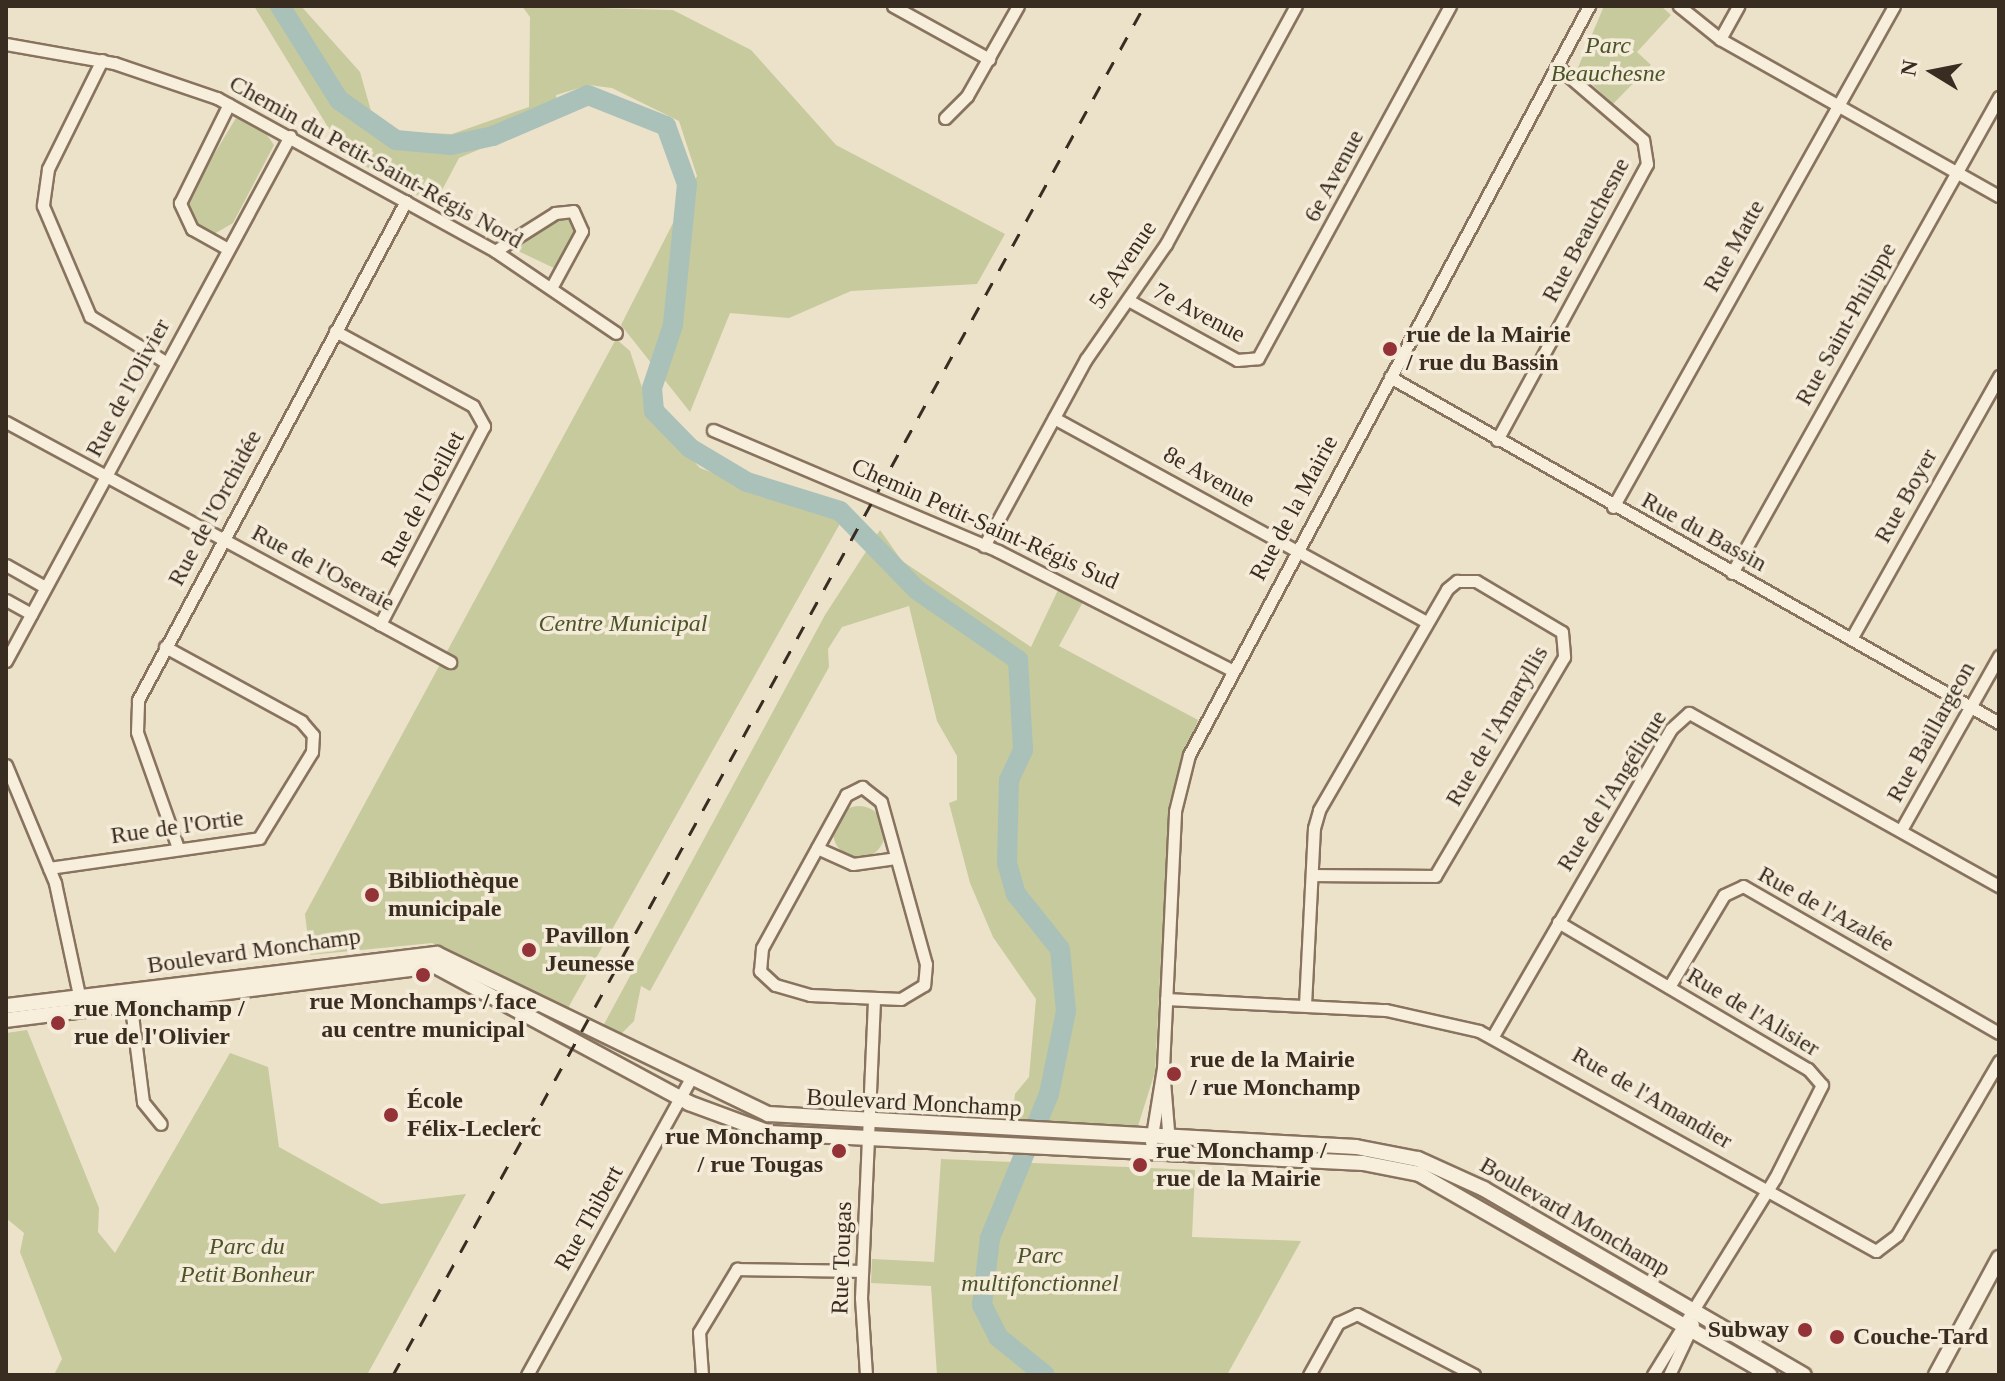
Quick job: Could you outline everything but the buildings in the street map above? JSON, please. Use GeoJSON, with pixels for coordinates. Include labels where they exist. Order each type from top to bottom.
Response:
{"type":"FeatureCollection","features":[{"type":"Feature","properties":{"kind":"street"},"geometry":{"type":"LineString","coordinates":[[893,6],[989,59]]}},
{"type":"Feature","properties":{"kind":"street"},"geometry":{"type":"LineString","coordinates":[[945,118],[989,59],[1018,6]]}},
{"type":"Feature","properties":{"kind":"street","name":"5e Avenue"},"geometry":{"type":"LineString","coordinates":[[984,546],[1054,418],[1166,244],[1296,6]]}},
{"type":"Feature","properties":{"kind":"street","name":"6e Avenue"},"geometry":{"type":"LineString","coordinates":[[1251,362],[1271,339],[1450,6]]}},
{"type":"Feature","properties":{"kind":"street","name":"Rue de la Mairie"},"geometry":{"type":"LineString","coordinates":[[1151,1154],[1163,1068],[1178,789],[1232,670],[1589,6]]}},
{"type":"Feature","properties":{"kind":"street"},"geometry":{"type":"LineString","coordinates":[[1679,6],[1720,39],[1999,196]]}},
{"type":"Feature","properties":{"kind":"street"},"geometry":{"type":"LineString","coordinates":[[1720,39],[1738,6]]}},
{"type":"Feature","properties":{"kind":"street","name":"Rue Matte"},"geometry":{"type":"LineString","coordinates":[[1613,507],[1894,6]]}},
{"type":"Feature","properties":{"kind":"street","name":"Chemin du Petit-Saint-Régis Nord"},"geometry":{"type":"LineString","coordinates":[[6,44],[102,60],[229,104],[495,251],[616,333]]}},
{"type":"Feature","properties":{"kind":"street"},"geometry":{"type":"LineString","coordinates":[[102,60],[48,169],[43,206],[88,313],[167,363]]}},
{"type":"Feature","properties":{"kind":"street","name":"Rue Beauchesne"},"geometry":{"type":"LineString","coordinates":[[1497,440],[1648,157],[1643,140],[1557,66]]}},
{"type":"Feature","properties":{"kind":"street","name":"Rue Saint-Philippe"},"geometry":{"type":"LineString","coordinates":[[1732,573],[1999,97]]}},
{"type":"Feature","properties":{"kind":"street"},"geometry":{"type":"LineString","coordinates":[[228,249],[192,229],[180,203],[229,104]]}},
{"type":"Feature","properties":{"kind":"street","name":"Rue de l'Olivier"},"geometry":{"type":"LineString","coordinates":[[6,661],[290,136]]}},
{"type":"Feature","properties":{"kind":"street","name":"Rue de l'Orchidée"},"geometry":{"type":"LineString","coordinates":[[178,848],[135,717],[165,647],[406,201]]}},
{"type":"Feature","properties":{"kind":"street"},"geometry":{"type":"LineString","coordinates":[[495,251],[515,233],[573,211],[582,231],[551,288]]}},
{"type":"Feature","properties":{"kind":"street","name":"7e Avenue"},"geometry":{"type":"LineString","coordinates":[[1128,300],[1251,362]]}},
{"type":"Feature","properties":{"kind":"street","name":"Rue de l'Oeillet"},"geometry":{"type":"LineString","coordinates":[[335,331],[473,406],[484,426],[380,624]]}},
{"type":"Feature","properties":{"kind":"street","name":"Rue Boyer"},"geometry":{"type":"LineString","coordinates":[[1851,639],[1999,376]]}},
{"type":"Feature","properties":{"kind":"street","name":"Rue du Bassin"},"geometry":{"type":"LineString","coordinates":[[1390,377],[1613,507],[1999,723]]}},
{"type":"Feature","properties":{"kind":"street","name":"8e Avenue"},"geometry":{"type":"LineString","coordinates":[[1054,418],[1427,622]]}},
{"type":"Feature","properties":{"kind":"street","name":"Rue de l'Oseraie"},"geometry":{"type":"LineString","coordinates":[[6,422],[450,662]]}},
{"type":"Feature","properties":{"kind":"street","name":"Chemin Petit-Saint-Régis Sud"},"geometry":{"type":"LineString","coordinates":[[713,430],[984,546],[1232,670]]}},
{"type":"Feature","properties":{"kind":"street"},"geometry":{"type":"LineString","coordinates":[[6,565],[45,587]]}},
{"type":"Feature","properties":{"kind":"street","name":"Rue de l'Amaryllis"},"geometry":{"type":"LineString","coordinates":[[1305,1005],[1312,875],[1319,810],[1451,584],[1470,579],[1558,629],[1566,651],[1435,876],[1312,875]]}},
{"type":"Feature","properties":{"kind":"street"},"geometry":{"type":"LineString","coordinates":[[6,600],[31,614]]}},
{"type":"Feature","properties":{"kind":"street","name":"Rue de l'Ortie"},"geometry":{"type":"LineString","coordinates":[[49,868],[264,835],[314,740],[301,721],[165,647]]}},
{"type":"Feature","properties":{"kind":"street","name":"Rue Baillargeon"},"geometry":{"type":"LineString","coordinates":[[1901,830],[1999,656]]}},
{"type":"Feature","properties":{"kind":"street","name":"Rue de l'Angélique"},"geometry":{"type":"LineString","coordinates":[[1493,1036],[1671,729],[1689,713],[1999,886]]}},
{"type":"Feature","properties":{"kind":"street"},"geometry":{"type":"LineString","coordinates":[[6,765],[49,868],[81,1003]]}},
{"type":"Feature","properties":{"kind":"street"},"geometry":{"type":"LineString","coordinates":[[862,787],[878,795],[896,858],[926,979],[909,998],[874,999],[797,992],[760,971],[762,948],[846,795],[862,787]]}},
{"type":"Feature","properties":{"kind":"street"},"geometry":{"type":"LineString","coordinates":[[817,848],[853,864],[896,858]]}},
{"type":"Feature","properties":{"kind":"street","name":"Rue de l'Azalée"},"geometry":{"type":"LineString","coordinates":[[1669,987],[1724,895],[1743,886],[1999,1033]]}},
{"type":"Feature","properties":{"kind":"street","name":"Rue de l'Alisier"},"geometry":{"type":"LineString","coordinates":[[1558,922],[1819,1079],[1820,1100],[1697,1311],[1669,1375]]}},
{"type":"Feature","properties":{"kind":"street","name":"Boulevard Monchamp"},"geometry":{"type":"LineString","coordinates":[[6,1020],[81,1003],[431,953],[689,1081],[768,1114],[869,1124],[1356,1147],[1418,1159],[1697,1311],[1804,1375]]}},
{"type":"Feature","properties":{"kind":"street","name":"Boulevard Monchamp"},"geometry":{"type":"LineString","coordinates":[[129,996],[435,966],[680,1098],[770,1133],[868,1142],[1363,1163],[1419,1174],[1770,1375]]}},
{"type":"Feature","properties":{"kind":"street"},"geometry":{"type":"LineString","coordinates":[[129,996],[143,1102],[161,1124]]}},
{"type":"Feature","properties":{"kind":"street","name":"Rue Tougas"},"geometry":{"type":"LineString","coordinates":[[866,1375],[862,1271],[874,999]]}},
{"type":"Feature","properties":{"kind":"street","name":"Rue de l'Amandier"},"geometry":{"type":"LineString","coordinates":[[1166,999],[1401,1012],[1493,1036],[1854,1243],[1882,1250],[1999,1061]]}},
{"type":"Feature","properties":{"kind":"street","name":"Boulevard Monchamp"},"geometry":{"type":"LineString","coordinates":[[6,1006],[81,1003]]}},
{"type":"Feature","properties":{"kind":"street","name":"Rue de la Mairie"},"geometry":{"type":"LineString","coordinates":[[1163,1068],[1169,1155]]}},
{"type":"Feature","properties":{"kind":"street","name":"Rue Thibert"},"geometry":{"type":"LineString","coordinates":[[527,1375],[689,1081]]}},
{"type":"Feature","properties":{"kind":"street"},"geometry":{"type":"LineString","coordinates":[[1936,1375],[1999,1258]]}},
{"type":"Feature","properties":{"kind":"street"},"geometry":{"type":"LineString","coordinates":[[702,1375],[699,1332],[737,1269],[862,1271]]}},
{"type":"Feature","properties":{"kind":"street"},"geometry":{"type":"LineString","coordinates":[[1309,1375],[1338,1323],[1357,1314],[1474,1375]]}},
{"type":"Feature","properties":{"kind":"street","name":"Rue de l'Alisier"},"geometry":{"type":"LineString","coordinates":[[1653,1375],[1689,1327]]}},
{"type":"Feature","properties":{"kind":"green space"},"geometry":{"type":"Polygon","coordinates":[[[254,6],[301,6],[360,72],[373,118],[400,132],[452,134],[529,107],[530,17],[522,6],[673,10],[751,50],[836,145],[1005,234],[977,284],[851,291],[789,318],[730,313],[690,412],[621,325],[697,176],[679,121],[612,88],[589,85],[556,95],[558,116],[459,158],[441,192],[471,212],[465,222],[345,155],[254,6]]]}},
{"type":"Feature","properties":{"kind":"green space","name":"Parc Beauchesne"},"geometry":{"type":"Polygon","coordinates":[[[1604,6],[1661,6],[1671,15],[1637,52],[1651,65],[1613,104],[1577,70],[1604,6]]]}},
{"type":"Feature","properties":{"kind":"green space"},"geometry":{"type":"Polygon","coordinates":[[[236,118],[262,128],[274,145],[233,223],[214,234],[193,220],[187,199],[236,118]]]}},
{"type":"Feature","properties":{"kind":"green space"},"geometry":{"type":"Polygon","coordinates":[[[565,216],[576,229],[554,268],[516,250],[520,237],[565,216]]]}},
{"type":"Feature","properties":{"kind":"green space","name":"Centre Municipal"},"geometry":{"type":"Polygon","coordinates":[[[616,339],[630,351],[651,415],[700,468],[842,520],[568,1008],[432,943],[310,955],[305,914],[616,339]]]}},
{"type":"Feature","properties":{"kind":"green space"},"geometry":{"type":"Polygon","coordinates":[[[880,530],[902,561],[1031,647],[1059,588],[1084,600],[1059,646],[1198,720],[1169,803],[1155,1072],[1138,1126],[1012,1122],[1015,1094],[1029,1077],[1036,999],[993,937],[970,883],[949,803],[957,800],[957,756],[937,721],[909,606],[842,627],[828,649],[829,667],[650,991],[641,986],[634,1021],[620,1035],[603,1026],[825,615],[880,530]]]}},
{"type":"Feature","properties":{"kind":"green space"},"geometry":{"type":"Polygon","coordinates":[[[859,806],[877,814],[885,832],[877,850],[859,858],[841,850],[833,832],[841,814],[859,806]]]}},
{"type":"Feature","properties":{"kind":"green space","name":"Parc du Petit Bonheur"},"geometry":{"type":"Polygon","coordinates":[[[27,1030],[99,1208],[98,1232],[115,1253],[230,1053],[268,1067],[279,1147],[381,1204],[466,1194],[367,1375],[54,1375],[62,1359],[20,1252],[24,1233],[6,1218],[6,1033],[27,1030]]]}},
{"type":"Feature","properties":{"kind":"green space","name":"Parc multifonctionnel"},"geometry":{"type":"Polygon","coordinates":[[[941,1159],[1195,1170],[1192,1237],[1301,1241],[1227,1375],[937,1375],[931,1286],[871,1283],[872,1259],[934,1262],[941,1159]]]}},
{"type":"Feature","properties":{"kind":"waterway"},"geometry":{"type":"LineString","coordinates":[[280,6],[339,100],[396,140],[451,145],[493,136],[588,95],[666,126],[687,184],[673,325],[652,388],[654,411],[690,448],[747,482],[840,511],[917,590],[1018,660],[1023,750],[1009,780],[1007,863],[1016,894],[1060,949],[1066,1011],[1049,1094],[990,1238],[982,1305],[998,1337],[1045,1375]]}},
{"type":"Feature","properties":{"kind":"railway"},"geometry":{"type":"LineString","coordinates":[[393,1375],[1144,6]]}},
{"type":"Feature","properties":{"kind":"place","name":"rue de la Mairie / rue du Bassin"},"geometry":{"type":"Point","coordinates":[1390,349]}},
{"type":"Feature","properties":{"kind":"place","name":"Bibliothèque municipale"},"geometry":{"type":"Point","coordinates":[372,895]}},
{"type":"Feature","properties":{"kind":"place","name":"Pavillon Jeunesse"},"geometry":{"type":"Point","coordinates":[529,950]}},
{"type":"Feature","properties":{"kind":"place","name":"rue Monchamps / face au centre municipal"},"geometry":{"type":"Point","coordinates":[423,975]}},
{"type":"Feature","properties":{"kind":"place","name":"rue Monchamp / rue de l'Olivier"},"geometry":{"type":"Point","coordinates":[58,1023]}},
{"type":"Feature","properties":{"kind":"place","name":"rue de la Mairie / rue Monchamp"},"geometry":{"type":"Point","coordinates":[1174,1074]}},
{"type":"Feature","properties":{"kind":"place","name":"École Félix-Leclerc"},"geometry":{"type":"Point","coordinates":[391,1115]}},
{"type":"Feature","properties":{"kind":"place","name":"rue Monchamp / rue Tougas"},"geometry":{"type":"Point","coordinates":[839,1151]}},
{"type":"Feature","properties":{"kind":"place","name":"rue Monchamp / rue de la Mairie"},"geometry":{"type":"Point","coordinates":[1140,1165]}},
{"type":"Feature","properties":{"kind":"place","name":"Subway"},"geometry":{"type":"Point","coordinates":[1805,1330]}},
{"type":"Feature","properties":{"kind":"place","name":"Couche-Tard"},"geometry":{"type":"Point","coordinates":[1837,1337]}}]}
